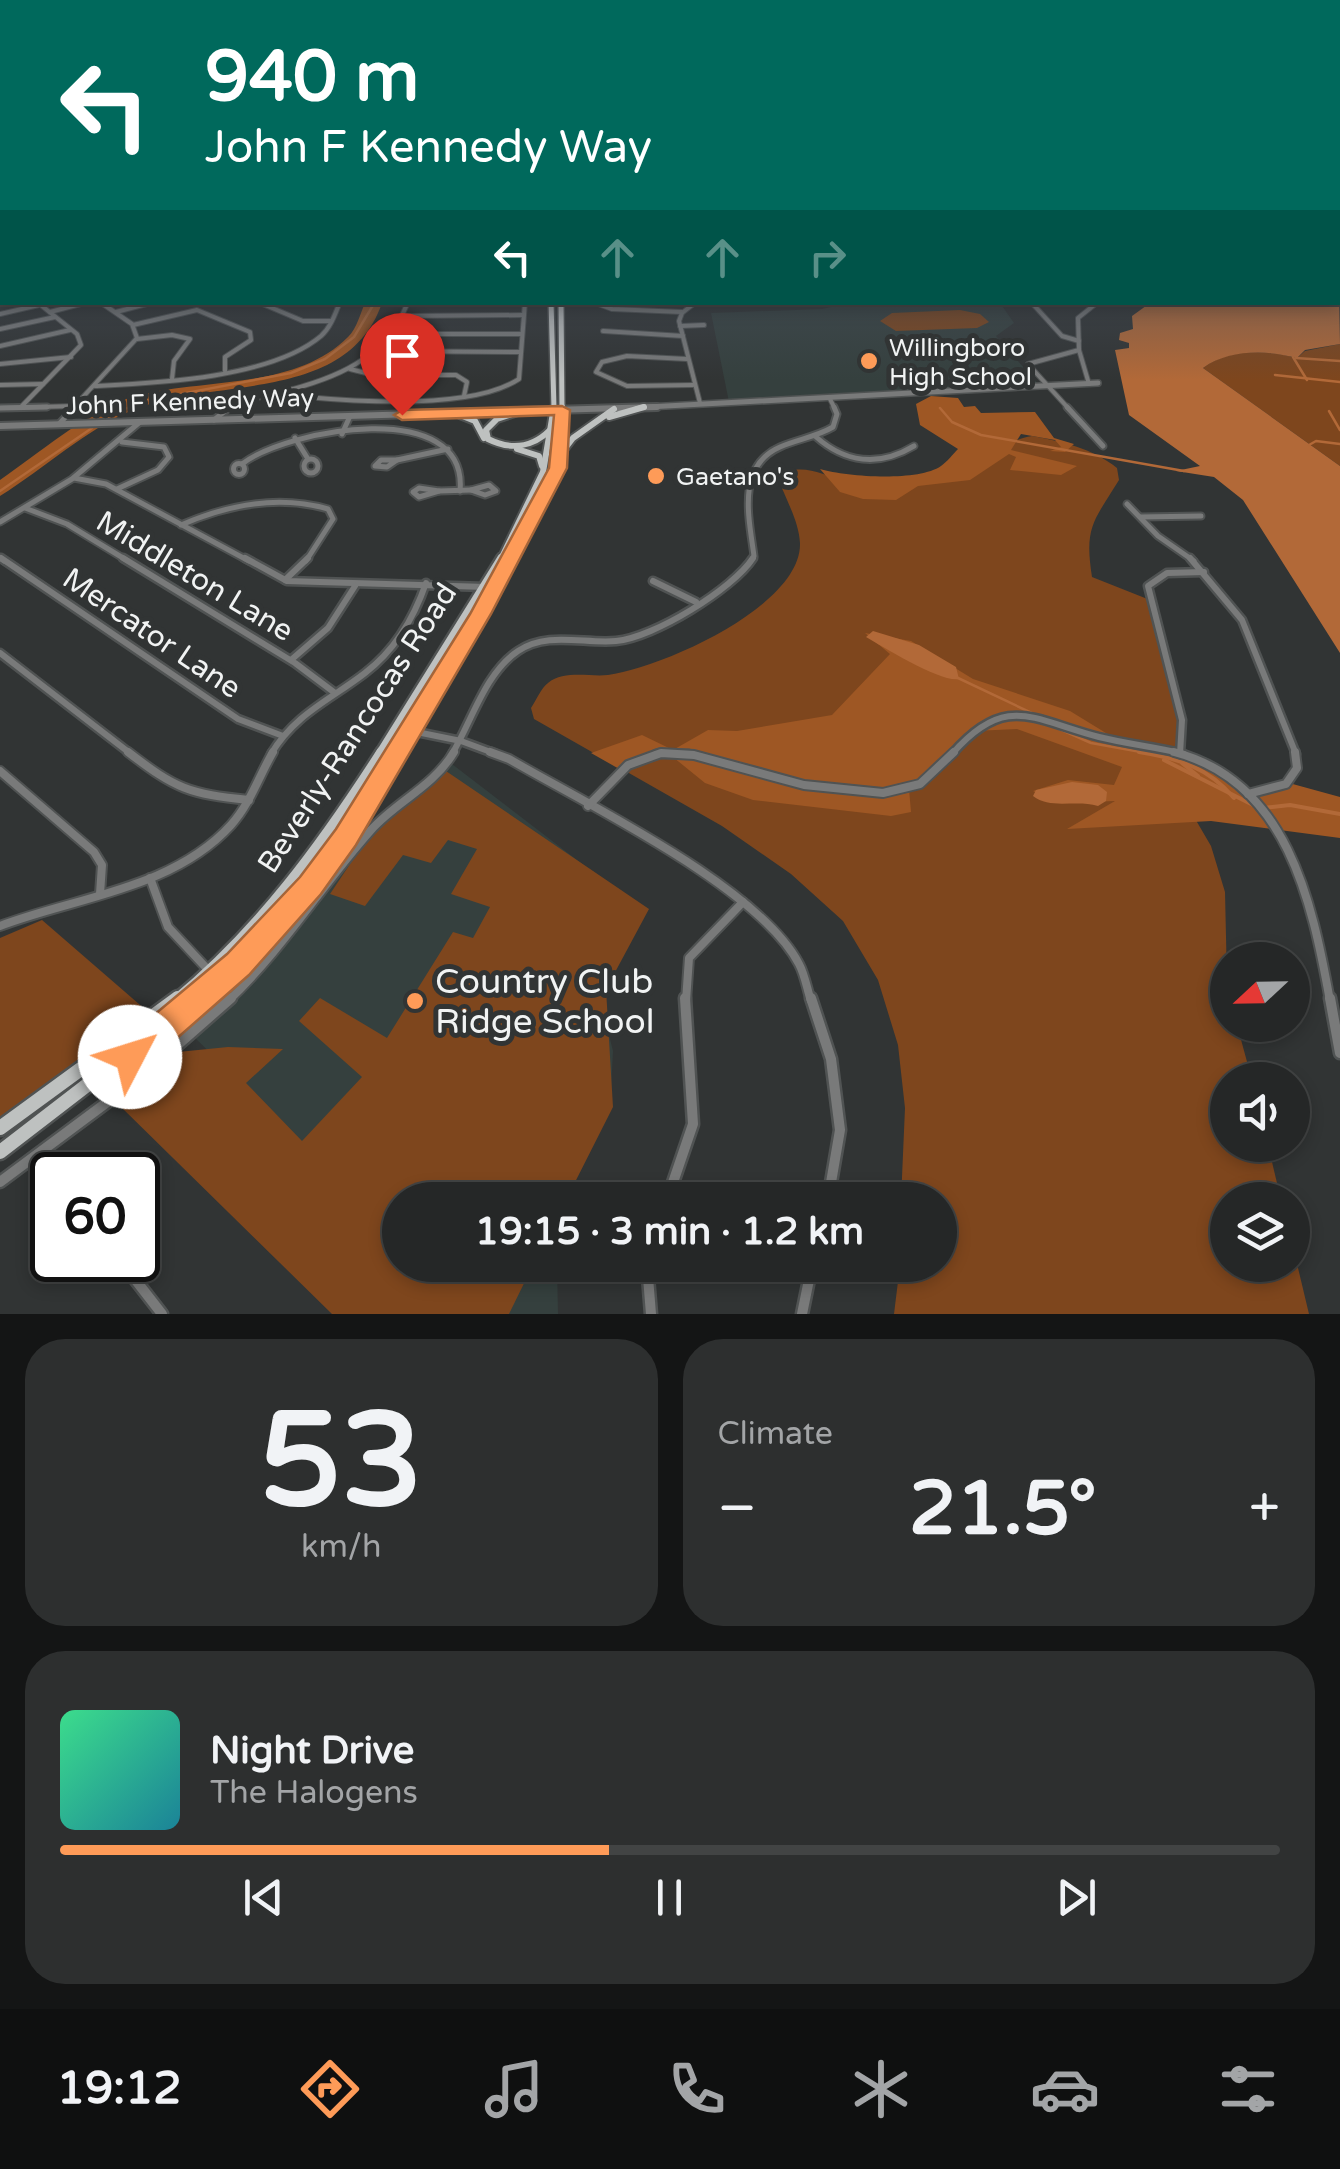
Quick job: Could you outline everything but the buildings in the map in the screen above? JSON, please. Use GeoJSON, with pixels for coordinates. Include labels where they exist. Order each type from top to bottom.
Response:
{"type":"FeatureCollection","features":[{"type":"Feature","properties":{"kind":"main road","name":"Beverly-Rancocas Road"},"geometry":{"type":"LineString","coordinates":[[0,1128],[106,1053],[248,933],[288,887],[396,728],[483,587],[542,472],[552,428],[551,305]]}},
{"type":"Feature","properties":{"kind":"main road","name":"Beverly-Rancocas Road"},"geometry":{"type":"LineString","coordinates":[[0,1152],[130,1057],[219,980],[273,930],[346,837],[496,588],[549,488],[561,453],[561,305]]}},
{"type":"Feature","properties":{"kind":"main road"},"geometry":{"type":"LineString","coordinates":[[561,453],[573,438],[606,418],[644,407]]}},
{"type":"Feature","properties":{"kind":"main road"},"geometry":{"type":"LineString","coordinates":[[606,418],[614,409]]}},
{"type":"Feature","properties":{"kind":"main road"},"geometry":{"type":"LineString","coordinates":[[518,412],[492,422],[486,430],[488,438],[506,446],[523,445],[542,439],[552,428]]}},
{"type":"Feature","properties":{"kind":"main road"},"geometry":{"type":"LineString","coordinates":[[460,414],[475,420],[490,444],[538,456],[542,472]]}},
{"type":"Feature","properties":{"kind":"street"},"geometry":{"type":"LineString","coordinates":[[0,314],[31,305]]}},
{"type":"Feature","properties":{"kind":"street"},"geometry":{"type":"LineString","coordinates":[[20,408],[72,357],[81,340],[41,305]]}},
{"type":"Feature","properties":{"kind":"street"},"geometry":{"type":"LineString","coordinates":[[50,312],[77,305]]}},
{"type":"Feature","properties":{"kind":"street"},"geometry":{"type":"LineString","coordinates":[[104,305],[132,325],[137,338]]}},
{"type":"Feature","properties":{"kind":"street"},"geometry":{"type":"LineString","coordinates":[[115,313],[143,305]]}},
{"type":"Feature","properties":{"kind":"street"},"geometry":{"type":"LineString","coordinates":[[265,305],[303,321],[332,321]]}},
{"type":"Feature","properties":{"kind":"street"},"geometry":{"type":"LineString","coordinates":[[95,386],[226,370],[300,350],[322,335],[339,305]]}},
{"type":"Feature","properties":{"kind":"street"},"geometry":{"type":"LineString","coordinates":[[214,420],[234,404],[293,389],[348,368],[378,351],[396,334],[407,305]]}},
{"type":"Feature","properties":{"kind":"street"},"geometry":{"type":"LineString","coordinates":[[293,389],[306,397],[328,399],[493,394],[513,386],[519,379],[525,305]]}},
{"type":"Feature","properties":{"kind":"street"},"geometry":{"type":"LineString","coordinates":[[599,305],[607,309],[683,312],[692,305]]}},
{"type":"Feature","properties":{"kind":"street"},"geometry":{"type":"LineString","coordinates":[[1034,305],[1062,336],[1079,342]]}},
{"type":"Feature","properties":{"kind":"street"},"geometry":{"type":"LineString","coordinates":[[1089,384],[1080,350],[1078,318],[1090,305]]}},
{"type":"Feature","properties":{"kind":"street"},"geometry":{"type":"LineString","coordinates":[[132,325],[197,310],[250,332],[252,340],[225,358],[226,370]]}},
{"type":"Feature","properties":{"kind":"street"},"geometry":{"type":"LineString","coordinates":[[683,312],[680,326],[700,403]]}},
{"type":"Feature","properties":{"kind":"street"},"geometry":{"type":"LineString","coordinates":[[404,316],[523,315]]}},
{"type":"Feature","properties":{"kind":"street"},"geometry":{"type":"LineString","coordinates":[[0,329],[56,316]]}},
{"type":"Feature","properties":{"kind":"street"},"geometry":{"type":"LineString","coordinates":[[680,326],[704,325]]}},
{"type":"Feature","properties":{"kind":"street"},"geometry":{"type":"LineString","coordinates":[[0,346],[72,329]]}},
{"type":"Feature","properties":{"kind":"street"},"geometry":{"type":"LineString","coordinates":[[603,331],[683,336]]}},
{"type":"Feature","properties":{"kind":"street"},"geometry":{"type":"LineString","coordinates":[[396,334],[522,334]]}},
{"type":"Feature","properties":{"kind":"street"},"geometry":{"type":"LineString","coordinates":[[60,424],[137,338],[172,335],[190,339],[174,361],[172,378]]}},
{"type":"Feature","properties":{"kind":"street"},"geometry":{"type":"LineString","coordinates":[[1080,350],[1028,362],[1103,446]]}},
{"type":"Feature","properties":{"kind":"street"},"geometry":{"type":"LineString","coordinates":[[378,351],[521,352]]}},
{"type":"Feature","properties":{"kind":"street"},"geometry":{"type":"LineString","coordinates":[[0,364],[72,357]]}},
{"type":"Feature","properties":{"kind":"street"},"geometry":{"type":"LineString","coordinates":[[687,359],[612,358],[599,364],[596,372],[627,386],[694,385]]}},
{"type":"Feature","properties":{"kind":"street"},"geometry":{"type":"LineString","coordinates":[[348,368],[374,375],[456,376],[466,382],[464,396]]}},
{"type":"Feature","properties":{"kind":"street","name":"John F Kennedy Way"},"geometry":{"type":"LineString","coordinates":[[0,426],[614,409],[1098,383]]}},
{"type":"Feature","properties":{"kind":"street"},"geometry":{"type":"LineString","coordinates":[[0,385],[44,384]]}},
{"type":"Feature","properties":{"kind":"street"},"geometry":{"type":"LineString","coordinates":[[41,1152],[145,1074],[257,973],[309,915],[372,830],[430,783],[461,741],[501,667],[521,648],[551,640],[627,640],[738,576],[752,562],[747,488],[767,454],[830,430],[837,419],[829,397]]}},
{"type":"Feature","properties":{"kind":"street"},"geometry":{"type":"LineString","coordinates":[[0,408],[76,406]]}},
{"type":"Feature","properties":{"kind":"street"},"geometry":{"type":"LineString","coordinates":[[342,434],[350,416]]}},
{"type":"Feature","properties":{"kind":"street"},"geometry":{"type":"LineString","coordinates":[[0,522],[74,478],[140,422]]}},
{"type":"Feature","properties":{"kind":"street"},"geometry":{"type":"LineString","coordinates":[[242,464],[264,449],[295,438],[425,434],[439,439],[448,449],[462,472],[460,491]]}},
{"type":"Feature","properties":{"kind":"street"},"geometry":{"type":"LineString","coordinates":[[815,436],[839,454],[863,461],[887,460],[914,446]]}},
{"type":"Feature","properties":{"kind":"street"},"geometry":{"type":"LineString","coordinates":[[295,438],[308,459]]}},
{"type":"Feature","properties":{"kind":"street"},"geometry":{"type":"LineString","coordinates":[[116,490],[158,470],[169,457],[164,448],[120,442]]}},
{"type":"Feature","properties":{"kind":"street"},"geometry":{"type":"LineString","coordinates":[[397,460],[448,449]]}},
{"type":"Feature","properties":{"kind":"street"},"geometry":{"type":"LineString","coordinates":[[74,478],[102,482],[285,580],[311,585],[426,582],[496,588]]}},
{"type":"Feature","properties":{"kind":"street"},"geometry":{"type":"LineString","coordinates":[[439,491],[471,490]]}},
{"type":"Feature","properties":{"kind":"street"},"geometry":{"type":"LineString","coordinates":[[182,525],[230,508],[304,504],[328,510],[333,519],[315,550],[285,580]]}},
{"type":"Feature","properties":{"kind":"street"},"geometry":{"type":"LineString","coordinates":[[1127,504],[1206,572],[1246,626],[1298,760],[1298,768],[1286,784],[1247,794]]}},
{"type":"Feature","properties":{"kind":"street","name":"Middleton Lane"},"geometry":{"type":"LineString","coordinates":[[25,508],[62,521],[291,660],[335,693]]}},
{"type":"Feature","properties":{"kind":"street"},"geometry":{"type":"LineString","coordinates":[[1140,518],[1202,516]]}},
{"type":"Feature","properties":{"kind":"street","name":"Mercator Lane"},"geometry":{"type":"LineString","coordinates":[[0,558],[238,719],[284,736]]}},
{"type":"Feature","properties":{"kind":"street"},"geometry":{"type":"LineString","coordinates":[[1180,754],[1182,720],[1148,586],[1168,573],[1206,572]]}},
{"type":"Feature","properties":{"kind":"street"},"geometry":{"type":"LineString","coordinates":[[653,581],[696,602]]}},
{"type":"Feature","properties":{"kind":"street"},"geometry":{"type":"LineString","coordinates":[[0,926],[150,878],[212,842],[249,800],[295,721],[364,675],[387,653],[412,617],[426,582]]}},
{"type":"Feature","properties":{"kind":"street"},"geometry":{"type":"LineString","coordinates":[[291,660],[328,628],[356,585]]}},
{"type":"Feature","properties":{"kind":"street"},"geometry":{"type":"LineString","coordinates":[[0,653],[170,784],[198,795],[249,800]]}},
{"type":"Feature","properties":{"kind":"street"},"geometry":{"type":"LineString","coordinates":[[588,806],[633,762],[660,753],[712,761],[782,780],[894,793],[929,779],[985,723],[1004,714],[1029,716],[1083,734],[1180,754],[1212,766],[1247,794],[1286,843],[1301,874],[1340,1053]]}},
{"type":"Feature","properties":{"kind":"street"},"geometry":{"type":"LineString","coordinates":[[396,728],[461,741],[509,759],[688,862],[773,928],[792,950],[827,1042],[838,1094],[840,1130],[831,1182]]}},
{"type":"Feature","properties":{"kind":"street"},"geometry":{"type":"LineString","coordinates":[[0,771],[94,852],[102,865],[100,894]]}},
{"type":"Feature","properties":{"kind":"street"},"geometry":{"type":"LineString","coordinates":[[150,878],[168,927],[219,980]]}},
{"type":"Feature","properties":{"kind":"street"},"geometry":{"type":"LineString","coordinates":[[673,1182],[693,1124],[685,992],[689,958],[742,902]]}},
{"type":"Feature","properties":{"kind":"street"},"geometry":{"type":"LineString","coordinates":[[130,1057],[145,1074]]}},
{"type":"Feature","properties":{"kind":"street"},"geometry":{"type":"LineString","coordinates":[[0,1182],[30,1160]]}},
{"type":"Feature","properties":{"kind":"street"},"geometry":{"type":"LineString","coordinates":[[137,1282],[162,1314]]}},
{"type":"Feature","properties":{"kind":"street"},"geometry":{"type":"LineString","coordinates":[[648,1282],[651,1314]]}},
{"type":"Feature","properties":{"kind":"street"},"geometry":{"type":"LineString","coordinates":[[802,1314],[809,1282]]}},
{"type":"Feature","properties":{"kind":"shaded area"},"geometry":{"type":"Polygon","coordinates":[[[364,305],[381,305],[365,335],[340,358],[275,382],[167,399],[135,409],[83,438],[0,496],[0,480],[97,412],[156,392],[273,375],[300,367],[326,355],[356,325],[364,305]]]}},
{"type":"Feature","properties":{"kind":"shaded area","name":"Willingboro High School"},"geometry":{"type":"Polygon","coordinates":[[[840,305],[1001,305],[1014,323],[996,336],[1040,386],[729,402],[711,313],[840,305]]]}},
{"type":"Feature","properties":{"kind":"shaded area"},"geometry":{"type":"Polygon","coordinates":[[[1147,305],[1339,305],[1340,344],[1305,350],[1297,358],[1237,354],[1203,368],[1340,466],[1340,653],[1243,500],[1214,477],[1176,471],[1200,466],[1129,415],[1115,350],[1129,348],[1129,343],[1119,340],[1120,333],[1133,329],[1132,316],[1147,305]]]}},
{"type":"Feature","properties":{"kind":"shaded area"},"geometry":{"type":"Polygon","coordinates":[[[960,310],[980,314],[989,322],[977,328],[896,331],[880,321],[892,313],[960,310]]]}},
{"type":"Feature","properties":{"kind":"shaded area"},"geometry":{"type":"Polygon","coordinates":[[[1340,344],[1340,466],[1203,368],[1236,354],[1261,352],[1297,358],[1305,351],[1340,344]]]}},
{"type":"Feature","properties":{"kind":"shaded area"},"geometry":{"type":"Polygon","coordinates":[[[931,396],[958,398],[964,407],[975,406],[981,413],[1035,412],[1054,438],[1074,444],[1065,452],[1050,451],[1061,447],[1055,440],[1021,434],[1011,450],[1077,466],[1061,475],[1010,470],[1016,457],[1009,454],[970,480],[918,486],[896,500],[863,499],[840,492],[820,469],[864,476],[900,476],[941,466],[958,449],[920,425],[916,404],[931,396]]]}},
{"type":"Feature","properties":{"kind":"shaded area"},"geometry":{"type":"Polygon","coordinates":[[[1032,436],[1066,443],[1117,468],[1119,480],[1097,515],[1090,535],[1092,577],[1150,600],[1182,720],[1180,754],[1197,822],[1211,846],[1225,892],[1226,942],[1210,942],[1210,1042],[1242,1042],[1247,1062],[1210,1062],[1210,1162],[1272,1162],[1277,1182],[1210,1182],[1210,1282],[1301,1282],[1309,1314],[894,1314],[898,1282],[957,1282],[957,1182],[902,1182],[905,1108],[898,1045],[878,980],[843,921],[791,874],[722,826],[534,719],[531,708],[543,688],[554,679],[608,675],[661,660],[725,630],[778,589],[794,566],[800,543],[778,478],[786,473],[802,470],[868,482],[940,480],[962,473],[1032,436]]]}},
{"type":"Feature","properties":{"kind":"shaded area"},"geometry":{"type":"Polygon","coordinates":[[[873,631],[919,645],[956,667],[959,679],[898,656],[866,637],[873,631]]]}},
{"type":"Feature","properties":{"kind":"shaded area"},"geometry":{"type":"Polygon","coordinates":[[[865,633],[911,641],[973,679],[1070,711],[1119,741],[1186,755],[1246,794],[1289,783],[1340,797],[1340,838],[1211,821],[1067,829],[1115,801],[1056,803],[1033,791],[1068,780],[1114,785],[1122,767],[1017,729],[974,731],[909,789],[911,812],[891,816],[753,800],[705,783],[668,753],[621,770],[591,753],[642,735],[673,750],[708,730],[737,731],[832,715],[890,654],[865,633]]]}},
{"type":"Feature","properties":{"kind":"shaded area","name":"Country Club Ridge School"},"geometry":{"type":"Polygon","coordinates":[[[448,761],[642,910],[600,999],[613,1051],[610,1110],[574,1182],[382,1182],[382,1220],[192,1035],[297,928],[363,840],[448,761]]]}},
{"type":"Feature","properties":{"kind":"shaded area","name":"Country Club Ridge School"},"geometry":{"type":"Polygon","coordinates":[[[443,769],[649,909],[606,989],[613,1107],[575,1182],[382,1182],[382,1282],[525,1282],[509,1314],[332,1314],[119,1105],[178,1052],[228,1047],[283,1049],[246,1083],[302,1141],[362,1077],[299,1021],[320,998],[387,1038],[453,932],[473,938],[490,907],[451,894],[477,849],[448,840],[431,863],[403,855],[365,906],[330,894],[376,825],[443,769]]]}},
{"type":"Feature","properties":{"kind":"shaded area"},"geometry":{"type":"Polygon","coordinates":[[[1072,782],[1098,785],[1107,792],[1106,801],[1098,806],[1056,803],[1033,796],[1036,790],[1072,782]]]}},
{"type":"Feature","properties":{"kind":"shaded area"},"geometry":{"type":"Polygon","coordinates":[[[42,920],[147,1011],[0,1117],[0,938],[42,920]]]}},
{"type":"Feature","properties":{"kind":"shaded area"},"geometry":{"type":"Polygon","coordinates":[[[445,1282],[557,1282],[558,1314],[478,1314],[445,1282]]]}},
{"type":"Feature","properties":{"kind":"waterway"},"geometry":{"type":"LineString","coordinates":[[106,419],[139,402],[291,373],[325,359],[354,337],[373,305]]}},
{"type":"Feature","properties":{"kind":"waterway"},"geometry":{"type":"LineString","coordinates":[[1293,357],[1306,378]]}},
{"type":"Feature","properties":{"kind":"waterway"},"geometry":{"type":"LineString","coordinates":[[1296,358],[1340,361]]}},
{"type":"Feature","properties":{"kind":"waterway"},"geometry":{"type":"LineString","coordinates":[[1275,375],[1306,378]]}},
{"type":"Feature","properties":{"kind":"waterway"},"geometry":{"type":"LineString","coordinates":[[1306,378],[1340,382]]}},
{"type":"Feature","properties":{"kind":"waterway"},"geometry":{"type":"LineString","coordinates":[[940,408],[952,422],[981,435],[1184,471]]}},
{"type":"Feature","properties":{"kind":"waterway"},"geometry":{"type":"LineString","coordinates":[[1329,411],[1340,430]]}},
{"type":"Feature","properties":{"kind":"waterway"},"geometry":{"type":"LineString","coordinates":[[0,491],[92,428]]}},
{"type":"Feature","properties":{"kind":"waterway"},"geometry":{"type":"LineString","coordinates":[[1309,445],[1316,441],[1340,444]]}},
{"type":"Feature","properties":{"kind":"waterway"},"geometry":{"type":"LineString","coordinates":[[958,678],[1036,715]]}},
{"type":"Feature","properties":{"kind":"waterway"},"geometry":{"type":"LineString","coordinates":[[1046,723],[1091,743],[1152,754]]}},
{"type":"Feature","properties":{"kind":"waterway"},"geometry":{"type":"LineString","coordinates":[[1139,752],[1191,766],[1230,793]]}},
{"type":"Feature","properties":{"kind":"waterway"},"geometry":{"type":"LineString","coordinates":[[1164,760],[1230,793]]}},
{"type":"Feature","properties":{"kind":"waterway"},"geometry":{"type":"LineString","coordinates":[[1182,763],[1198,776]]}},
{"type":"Feature","properties":{"kind":"waterway"},"geometry":{"type":"LineString","coordinates":[[1230,793],[1255,806]]}},
{"type":"Feature","properties":{"kind":"waterway"},"geometry":{"type":"LineString","coordinates":[[1230,793],[1234,798]]}},
{"type":"Feature","properties":{"kind":"waterway"},"geometry":{"type":"LineString","coordinates":[[1263,808],[1290,805],[1340,814]]}},
{"type":"Feature","properties":{"kind":"place","name":"Willingboro High School"},"geometry":{"type":"Point","coordinates":[869,361]}},
{"type":"Feature","properties":{"kind":"place","name":"Gaetano's"},"geometry":{"type":"Point","coordinates":[656,476]}},
{"type":"Feature","properties":{"kind":"place","name":"Country Club Ridge School"},"geometry":{"type":"Point","coordinates":[415,1001]}},
{"type":"Feature","properties":{"kind":"route"},"geometry":{"type":"LineString","coordinates":[[130,1057],[238,964],[311,886],[411,731],[529,529],[558,468],[562,410],[402,415]]}}]}
